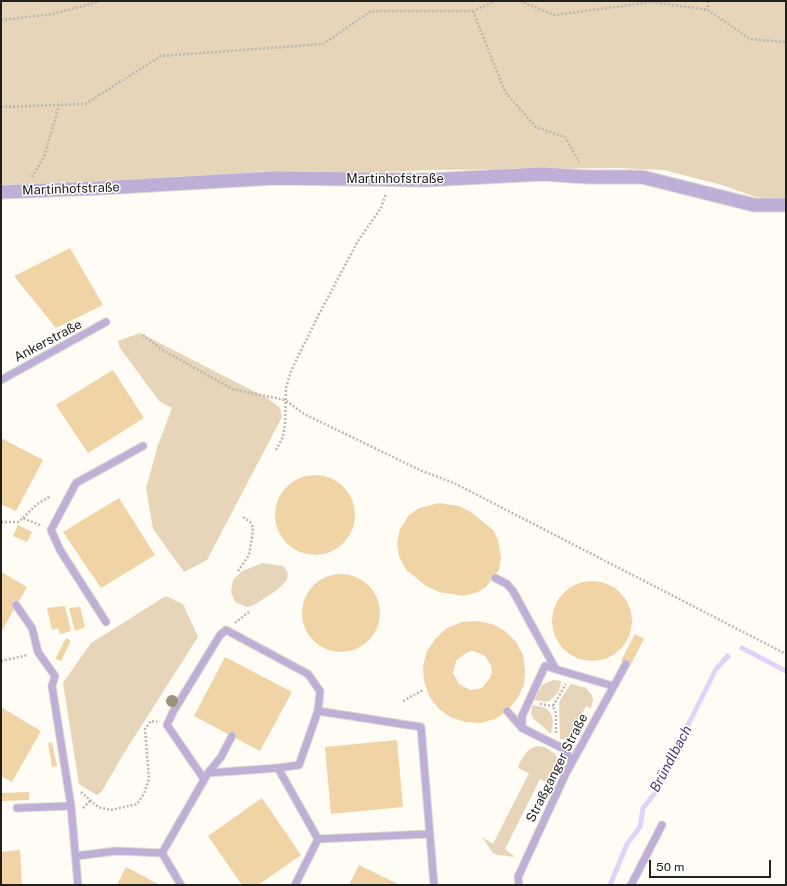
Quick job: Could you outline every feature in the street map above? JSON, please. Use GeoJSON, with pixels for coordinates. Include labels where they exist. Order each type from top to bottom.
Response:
{"type":"FeatureCollection","features":[{"type":"Feature","properties":{"kind":"street","name":"Martinhofstraße"},"geometry":{"type":"LineString","coordinates":[[1,192],[275,178],[427,180],[543,174],[587,177],[642,177],[754,205],[786,205]]}},
{"type":"Feature","properties":{"kind":"lane","name":"Ankerstraße"},"geometry":{"type":"LineString","coordinates":[[1,380],[106,322]]}},
{"type":"Feature","properties":{"kind":"lane"},"geometry":{"type":"LineString","coordinates":[[106,622],[60,550],[51,530],[76,483],[143,446]]}},
{"type":"Feature","properties":{"kind":"lane"},"geometry":{"type":"LineString","coordinates":[[495,578],[507,584],[513,591],[555,668]]}},
{"type":"Feature","properties":{"kind":"lane"},"geometry":{"type":"LineString","coordinates":[[16,605],[32,628],[38,652],[55,676],[52,686],[71,806],[78,885]]}},
{"type":"Feature","properties":{"kind":"lane"},"geometry":{"type":"LineString","coordinates":[[226,630],[308,674],[320,690],[318,711],[299,765],[206,776],[167,725],[173,712],[220,636],[226,630]]}},
{"type":"Feature","properties":{"kind":"lane","name":"Straßganger Straße"},"geometry":{"type":"LineString","coordinates":[[519,885],[518,877],[572,761],[626,664]]}},
{"type":"Feature","properties":{"kind":"lane"},"geometry":{"type":"LineString","coordinates":[[522,728],[522,716],[545,666],[613,686]]}},
{"type":"Feature","properties":{"kind":"lane"},"geometry":{"type":"LineString","coordinates":[[507,710],[522,728],[564,749],[572,761]]}},
{"type":"Feature","properties":{"kind":"lane"},"geometry":{"type":"LineString","coordinates":[[318,711],[421,727],[434,885]]}},
{"type":"Feature","properties":{"kind":"lane"},"geometry":{"type":"LineString","coordinates":[[162,853],[206,776],[221,757],[232,736]]}},
{"type":"Feature","properties":{"kind":"lane"},"geometry":{"type":"LineString","coordinates":[[278,768],[318,839]]}},
{"type":"Feature","properties":{"kind":"lane"},"geometry":{"type":"LineString","coordinates":[[17,808],[71,806]]}},
{"type":"Feature","properties":{"kind":"lane"},"geometry":{"type":"LineString","coordinates":[[630,885],[662,825]]}},
{"type":"Feature","properties":{"kind":"lane"},"geometry":{"type":"LineString","coordinates":[[318,839],[429,834]]}},
{"type":"Feature","properties":{"kind":"lane"},"geometry":{"type":"LineString","coordinates":[[295,885],[318,839]]}},
{"type":"Feature","properties":{"kind":"lane"},"geometry":{"type":"LineString","coordinates":[[76,856],[116,852],[162,853]]}},
{"type":"Feature","properties":{"kind":"lane"},"geometry":{"type":"LineString","coordinates":[[162,853],[180,885]]}},
{"type":"Feature","properties":{"kind":"path"},"geometry":{"type":"LineString","coordinates":[[1,20],[53,14],[101,1]]}},
{"type":"Feature","properties":{"kind":"path"},"geometry":{"type":"LineString","coordinates":[[1,107],[85,104],[162,56],[323,44],[371,11],[473,11],[496,1]]}},
{"type":"Feature","properties":{"kind":"path"},"geometry":{"type":"LineString","coordinates":[[520,1],[554,15],[652,2],[708,10],[750,40],[786,42]]}},
{"type":"Feature","properties":{"kind":"path"},"geometry":{"type":"LineString","coordinates":[[708,1],[708,10]]}},
{"type":"Feature","properties":{"kind":"path"},"geometry":{"type":"LineString","coordinates":[[473,11],[505,92],[536,127],[565,137],[587,177]]}},
{"type":"Feature","properties":{"kind":"path"},"geometry":{"type":"LineString","coordinates":[[24,191],[44,158],[59,105]]}},
{"type":"Feature","properties":{"kind":"path"},"geometry":{"type":"LineString","coordinates":[[276,450],[283,437],[285,424],[286,388],[291,371],[358,241],[381,208],[387,196],[383,179]]}},
{"type":"Feature","properties":{"kind":"path"},"geometry":{"type":"LineString","coordinates":[[143,335],[161,349],[232,389],[285,400],[304,414],[422,471],[454,483],[786,654]]}},
{"type":"Feature","properties":{"kind":"path"},"geometry":{"type":"LineString","coordinates":[[1,522],[18,522],[37,504],[51,496]]}},
{"type":"Feature","properties":{"kind":"path"},"geometry":{"type":"LineString","coordinates":[[238,571],[249,555],[252,533],[250,522],[242,516]]}},
{"type":"Feature","properties":{"kind":"path"},"geometry":{"type":"LineString","coordinates":[[22,518],[51,530]]}},
{"type":"Feature","properties":{"kind":"path"},"geometry":{"type":"LineString","coordinates":[[226,630],[248,612]]}},
{"type":"Feature","properties":{"kind":"path"},"geometry":{"type":"LineString","coordinates":[[1,661],[38,652]]}},
{"type":"Feature","properties":{"kind":"path"},"geometry":{"type":"LineString","coordinates":[[554,744],[556,713],[553,706],[572,673]]}},
{"type":"Feature","properties":{"kind":"path"},"geometry":{"type":"LineString","coordinates":[[404,701],[423,690]]}},
{"type":"Feature","properties":{"kind":"path"},"geometry":{"type":"LineString","coordinates":[[66,774],[90,801],[98,807],[111,810],[121,809],[137,804],[144,794],[149,779],[145,729],[151,722],[158,722],[167,725]]}},
{"type":"Feature","properties":{"kind":"shaded area"},"geometry":{"type":"Polygon","coordinates":[[[1,1],[786,1],[786,199],[756,197],[722,185],[664,170],[616,168],[431,170],[357,173],[264,171],[167,181],[52,185],[1,185],[1,1]]]}},
{"type":"Feature","properties":{"kind":"shaded area"},"geometry":{"type":"Polygon","coordinates":[[[140,333],[267,398],[280,408],[282,417],[207,560],[184,572],[153,529],[146,488],[158,445],[172,408],[159,401],[120,348],[118,341],[140,333]]]}},
{"type":"Feature","properties":{"kind":"shaded area"},"geometry":{"type":"Polygon","coordinates":[[[263,563],[283,566],[288,573],[287,580],[277,590],[254,605],[247,607],[235,602],[231,592],[233,580],[242,571],[263,563]]]}},
{"type":"Feature","properties":{"kind":"shaded area"},"geometry":{"type":"Polygon","coordinates":[[[166,596],[183,604],[198,637],[124,753],[102,791],[97,795],[79,784],[63,683],[91,643],[166,596]]]}},
{"type":"Feature","properties":{"kind":"shaded area"},"geometry":{"type":"Polygon","coordinates":[[[553,680],[561,681],[561,683],[559,691],[552,699],[547,702],[534,700],[542,685],[553,680]]]}},
{"type":"Feature","properties":{"kind":"shaded area"},"geometry":{"type":"Polygon","coordinates":[[[571,684],[586,688],[592,695],[593,700],[591,708],[586,706],[573,731],[577,734],[570,739],[560,739],[560,700],[571,684]]]}},
{"type":"Feature","properties":{"kind":"shaded area"},"geometry":{"type":"Polygon","coordinates":[[[532,705],[546,708],[551,714],[553,721],[551,734],[534,719],[531,714],[532,705]]]}},
{"type":"Feature","properties":{"kind":"shaded area"},"geometry":{"type":"Polygon","coordinates":[[[537,746],[545,747],[555,754],[558,760],[557,773],[551,785],[540,779],[505,849],[515,857],[498,855],[493,853],[482,837],[493,844],[529,773],[518,768],[519,764],[530,749],[537,746]]]}},
{"type":"Feature","properties":{"kind":"building"},"geometry":{"type":"Polygon","coordinates":[[[70,248],[103,305],[56,328],[14,276],[70,248]]]}},
{"type":"Feature","properties":{"kind":"building"},"geometry":{"type":"Polygon","coordinates":[[[113,370],[144,418],[88,453],[56,405],[113,370]]]}},
{"type":"Feature","properties":{"kind":"building"},"geometry":{"type":"Polygon","coordinates":[[[1,438],[43,460],[16,511],[1,504],[1,438]]]}},
{"type":"Feature","properties":{"kind":"building"},"geometry":{"type":"Polygon","coordinates":[[[315,475],[330,478],[343,487],[352,500],[355,515],[352,530],[343,543],[330,552],[315,555],[300,552],[287,543],[278,530],[275,515],[278,500],[287,487],[300,478],[315,475]]]}},
{"type":"Feature","properties":{"kind":"building"},"geometry":{"type":"Polygon","coordinates":[[[119,498],[155,555],[101,588],[63,532],[119,498]]]}},
{"type":"Feature","properties":{"kind":"building"},"geometry":{"type":"Polygon","coordinates":[[[439,503],[459,506],[471,512],[493,530],[498,540],[501,558],[499,570],[486,587],[478,592],[464,596],[439,592],[426,586],[406,570],[399,556],[397,543],[400,529],[409,515],[419,508],[439,503]]]}},
{"type":"Feature","properties":{"kind":"building"},"geometry":{"type":"Polygon","coordinates":[[[18,525],[32,532],[27,542],[13,536],[18,525]]]}},
{"type":"Feature","properties":{"kind":"building"},"geometry":{"type":"Polygon","coordinates":[[[1,572],[27,587],[1,632],[1,572]]]}},
{"type":"Feature","properties":{"kind":"building"},"geometry":{"type":"Polygon","coordinates":[[[341,574],[356,577],[369,585],[377,598],[380,613],[377,628],[369,641],[356,649],[341,652],[326,649],[313,641],[305,628],[302,613],[305,598],[313,585],[326,577],[341,574]]]}},
{"type":"Feature","properties":{"kind":"building"},"geometry":{"type":"Polygon","coordinates":[[[592,581],[607,584],[620,593],[629,606],[632,621],[629,636],[620,649],[607,658],[592,661],[577,658],[564,649],[555,636],[552,621],[555,606],[564,593],[577,584],[592,581]]]}},
{"type":"Feature","properties":{"kind":"building"},"geometry":{"type":"Polygon","coordinates":[[[65,606],[71,631],[60,634],[58,628],[52,630],[47,608],[65,606]]]}},
{"type":"Feature","properties":{"kind":"building"},"geometry":{"type":"Polygon","coordinates":[[[80,607],[85,627],[75,631],[69,608],[80,607]]]}},
{"type":"Feature","properties":{"kind":"building"},"geometry":{"type":"Polygon","coordinates":[[[477,621],[492,624],[505,631],[516,642],[523,655],[525,670],[524,685],[517,699],[507,711],[495,719],[480,723],[465,722],[450,717],[438,708],[429,696],[424,681],[423,666],[427,651],[436,638],[447,628],[462,622],[477,621]],[[472,651],[466,653],[456,661],[453,673],[459,684],[470,690],[482,688],[490,678],[492,672],[491,665],[484,655],[472,651]]]}},
{"type":"Feature","properties":{"kind":"building"},"geometry":{"type":"Polygon","coordinates":[[[635,634],[644,639],[630,666],[621,661],[635,634]]]}},
{"type":"Feature","properties":{"kind":"building"},"geometry":{"type":"Polygon","coordinates":[[[66,638],[71,641],[61,661],[55,659],[66,638]]]}},
{"type":"Feature","properties":{"kind":"building"},"geometry":{"type":"Polygon","coordinates":[[[225,657],[292,692],[260,751],[194,716],[225,657]]]}},
{"type":"Feature","properties":{"kind":"building"},"geometry":{"type":"Polygon","coordinates":[[[1,707],[41,731],[12,782],[1,776],[1,707]]]}},
{"type":"Feature","properties":{"kind":"building"},"geometry":{"type":"Polygon","coordinates":[[[397,740],[403,807],[331,814],[325,747],[397,740]]]}},
{"type":"Feature","properties":{"kind":"building"},"geometry":{"type":"Polygon","coordinates":[[[52,742],[57,766],[52,767],[48,743],[52,742]]]}},
{"type":"Feature","properties":{"kind":"building"},"geometry":{"type":"Polygon","coordinates":[[[29,792],[29,800],[1,801],[1,793],[29,792]]]}},
{"type":"Feature","properties":{"kind":"building"},"geometry":{"type":"Polygon","coordinates":[[[262,798],[301,855],[258,885],[242,885],[208,836],[262,798]]]}},
{"type":"Feature","properties":{"kind":"building"},"geometry":{"type":"Polygon","coordinates":[[[20,850],[22,885],[1,885],[1,852],[20,850]]]}},
{"type":"Feature","properties":{"kind":"building"},"geometry":{"type":"Polygon","coordinates":[[[359,865],[400,885],[349,885],[359,865]]]}},
{"type":"Feature","properties":{"kind":"building"},"geometry":{"type":"Polygon","coordinates":[[[126,867],[160,885],[117,885],[126,867]]]}},
{"type":"Feature","properties":{"kind":"waterway","name":"Bründlbach"},"geometry":{"type":"LineString","coordinates":[[742,648],[786,671]]}},
{"type":"Feature","properties":{"kind":"waterway","name":"Bründlbach"},"geometry":{"type":"LineString","coordinates":[[610,885],[627,844],[640,827],[643,808],[659,788],[671,759],[716,669],[728,656]]}}]}
